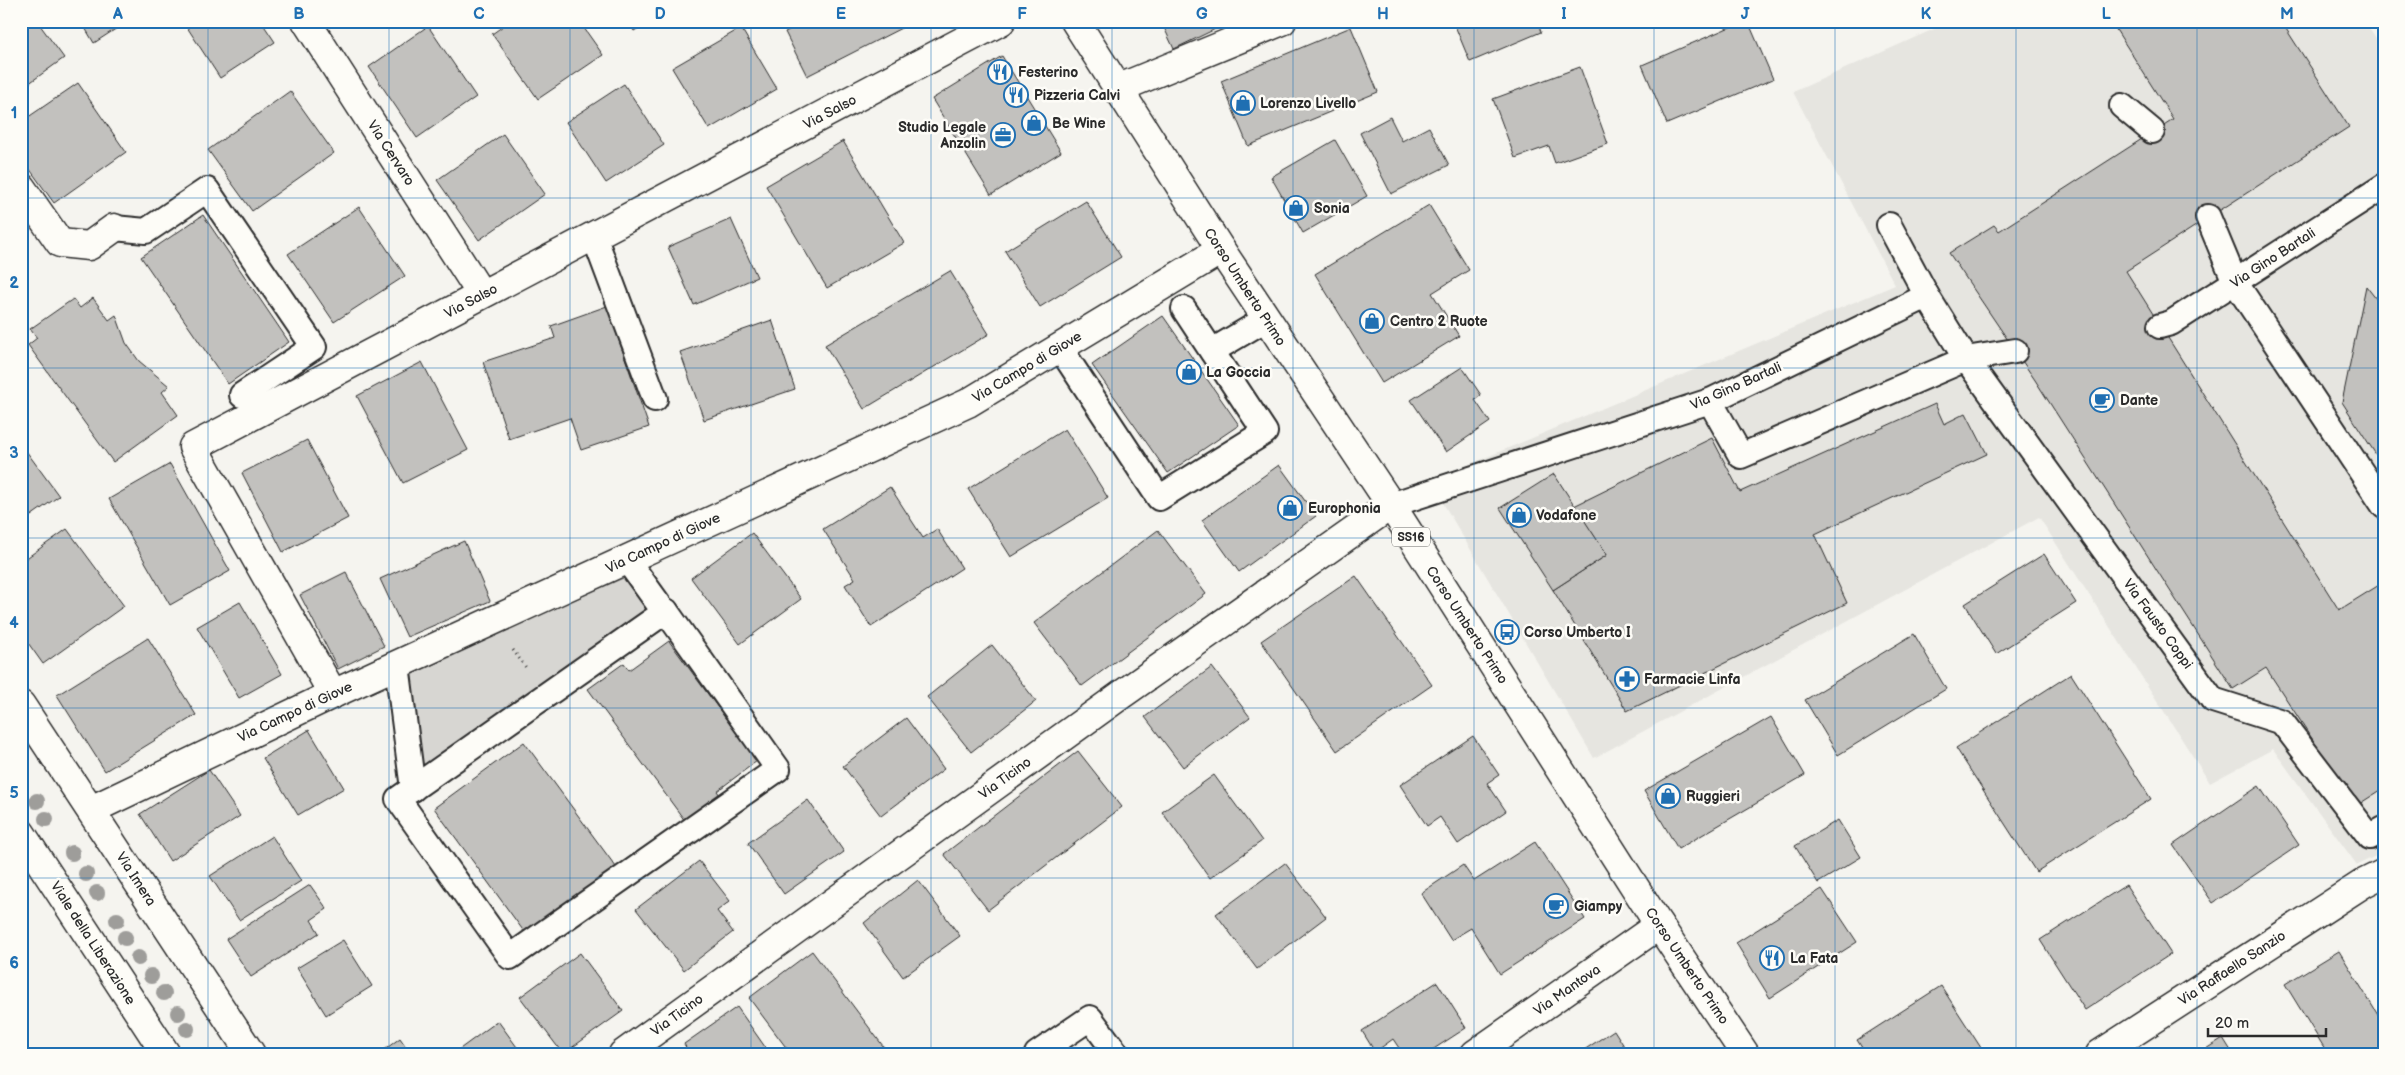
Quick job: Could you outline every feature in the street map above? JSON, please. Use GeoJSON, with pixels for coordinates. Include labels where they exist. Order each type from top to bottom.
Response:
{"type":"FeatureCollection","features":[{"type":"Feature","properties":{"kind":"street","name":"Via Cervaro"},"geometry":{"type":"LineString","coordinates":[[306,21],[476,286]]}},
{"type":"Feature","properties":{"kind":"street","name":"Via Salso"},"geometry":{"type":"LineString","coordinates":[[333,694],[193,447],[1001,21]]}},
{"type":"Feature","properties":{"kind":"street"},"geometry":{"type":"LineString","coordinates":[[1117,89],[1282,21]]}},
{"type":"Feature","properties":{"kind":"street","name":"Corso Umberto Primo"},"geometry":{"type":"LineString","coordinates":[[1084,24],[1117,89],[1266,319],[1391,505],[1659,925],[1745,1054]]}},
{"type":"Feature","properties":{"kind":"street"},"geometry":{"type":"LineString","coordinates":[[21,187],[60,243],[89,246],[114,228]]}},
{"type":"Feature","properties":{"kind":"street","name":"Via Campo di Giove"},"geometry":{"type":"LineString","coordinates":[[91,810],[333,694],[968,403],[1221,250]]}},
{"type":"Feature","properties":{"kind":"street","name":"Via Ticino"},"geometry":{"type":"LineString","coordinates":[[623,1054],[1121,694],[1391,505]]}},
{"type":"Feature","properties":{"kind":"street","name":"Via Imera"},"geometry":{"type":"LineString","coordinates":[[21,705],[251,1054]]}},
{"type":"Feature","properties":{"kind":"street","name":"Viale della Liberazione"},"geometry":{"type":"LineString","coordinates":[[21,833],[166,1054]]}},
{"type":"Feature","properties":{"kind":"street","name":"Via Raffaello Sanzio"},"geometry":{"type":"LineString","coordinates":[[2100,1054],[2374,878]]}},
{"type":"Feature","properties":{"kind":"street","name":"Via Mantova"},"geometry":{"type":"LineString","coordinates":[[1475,1054],[1659,925]]}},
{"type":"Feature","properties":{"kind":"lane"},"geometry":{"type":"LineString","coordinates":[[2122,106],[2152,132]]}},
{"type":"Feature","properties":{"kind":"lane","name":"Via Gino Bartali"},"geometry":{"type":"LineString","coordinates":[[2160,326],[2171,323],[2384,186]]}},
{"type":"Feature","properties":{"kind":"lane"},"geometry":{"type":"LineString","coordinates":[[114,228],[146,231],[207,190],[314,347],[242,395]]}},
{"type":"Feature","properties":{"kind":"lane"},"geometry":{"type":"LineString","coordinates":[[2208,217],[2235,282],[2384,506]]}},
{"type":"Feature","properties":{"kind":"lane"},"geometry":{"type":"LineString","coordinates":[[1889,225],[1927,296],[1966,359]]}},
{"type":"Feature","properties":{"kind":"lane"},"geometry":{"type":"LineString","coordinates":[[594,236],[655,399]]}},
{"type":"Feature","properties":{"kind":"lane","name":"Via Gino Bartali"},"geometry":{"type":"LineString","coordinates":[[1391,505],[1710,401],[1927,296]]}},
{"type":"Feature","properties":{"kind":"lane"},"geometry":{"type":"LineString","coordinates":[[1060,348],[1159,498],[1265,432],[1184,309]]}},
{"type":"Feature","properties":{"kind":"lane"},"geometry":{"type":"LineString","coordinates":[[1212,351],[1266,319]]}},
{"type":"Feature","properties":{"kind":"lane"},"geometry":{"type":"LineString","coordinates":[[1710,401],[1741,456],[1966,359],[2015,351]]}},
{"type":"Feature","properties":{"kind":"lane","name":"Via Fausto Coppi"},"geometry":{"type":"LineString","coordinates":[[1966,359],[2213,700],[2282,722],[2370,837],[2384,829]]}},
{"type":"Feature","properties":{"kind":"lane"},"geometry":{"type":"LineString","coordinates":[[627,560],[663,610],[666,611],[778,769],[510,957],[398,799],[666,611]]}},
{"type":"Feature","properties":{"kind":"lane"},"geometry":{"type":"LineString","coordinates":[[397,665],[413,789]]}},
{"type":"Feature","properties":{"kind":"lane"},"geometry":{"type":"LineString","coordinates":[[1037,1054],[1090,1018],[1117,1054]]}},
{"type":"Feature","properties":{"kind":"path"},"geometry":{"type":"LineString","coordinates":[[492,621],[546,695]]}},
{"type":"Feature","properties":{"kind":"shaded area"},"geometry":{"type":"Polygon","coordinates":[[[1952,21],[2364,21],[2384,51],[2384,852],[2357,865],[2273,749],[2210,783],[2039,517],[1594,758],[1430,481],[1895,285],[1793,92],[1952,21]]]}},
{"type":"Feature","properties":{"kind":"shaded area"},"geometry":{"type":"Polygon","coordinates":[[[630,575],[653,608],[421,768],[411,672],[630,575]]]}},
{"type":"Feature","properties":{"kind":"building"},"geometry":{"type":"Polygon","coordinates":[[[21,21],[37,21],[64,58],[21,89],[21,21]]]}},
{"type":"Feature","properties":{"kind":"building"},"geometry":{"type":"Polygon","coordinates":[[[81,21],[128,21],[94,43],[81,21]]]}},
{"type":"Feature","properties":{"kind":"building"},"geometry":{"type":"Polygon","coordinates":[[[183,21],[261,21],[275,42],[220,78],[183,21]]]}},
{"type":"Feature","properties":{"kind":"building"},"geometry":{"type":"Polygon","coordinates":[[[510,21],[579,21],[603,55],[538,99],[492,34],[510,21]]]}},
{"type":"Feature","properties":{"kind":"building"},"geometry":{"type":"Polygon","coordinates":[[[628,21],[650,21],[634,31],[628,21]]]}},
{"type":"Feature","properties":{"kind":"building"},"geometry":{"type":"Polygon","coordinates":[[[806,21],[915,21],[807,76],[785,32],[806,21]]]}},
{"type":"Feature","properties":{"kind":"building"},"geometry":{"type":"Polygon","coordinates":[[[1161,21],[1232,21],[1174,49],[1161,21]]]}},
{"type":"Feature","properties":{"kind":"building"},"geometry":{"type":"Polygon","coordinates":[[[1453,21],[1537,21],[1541,32],[1470,62],[1453,21]]]}},
{"type":"Feature","properties":{"kind":"building"},"geometry":{"type":"Polygon","coordinates":[[[1744,21],[1748,21],[1773,79],[1667,124],[1642,65],[1744,21]]]}},
{"type":"Feature","properties":{"kind":"building"},"geometry":{"type":"Polygon","coordinates":[[[2126,21],[2281,21],[2349,127],[2126,271],[2339,610],[2384,582],[2384,788],[2356,806],[2266,668],[2233,689],[2035,380],[1949,253],[1994,225],[1999,231],[2173,119],[2115,28],[2126,21]]]}},
{"type":"Feature","properties":{"kind":"building"},"geometry":{"type":"Polygon","coordinates":[[[428,26],[476,97],[417,138],[369,67],[428,26]]]}},
{"type":"Feature","properties":{"kind":"building"},"geometry":{"type":"Polygon","coordinates":[[[1351,27],[1378,92],[1248,146],[1221,81],[1351,27]]]}},
{"type":"Feature","properties":{"kind":"building"},"geometry":{"type":"Polygon","coordinates":[[[741,28],[777,89],[709,129],[672,68],[741,28]]]}},
{"type":"Feature","properties":{"kind":"building"},"geometry":{"type":"Polygon","coordinates":[[[1002,56],[1061,152],[991,195],[932,99],[1002,56]]]}},
{"type":"Feature","properties":{"kind":"building"},"geometry":{"type":"Polygon","coordinates":[[[1580,67],[1608,144],[1555,163],[1549,146],[1515,158],[1493,99],[1580,67]]]}},
{"type":"Feature","properties":{"kind":"building"},"geometry":{"type":"Polygon","coordinates":[[[78,83],[126,152],[54,203],[21,157],[21,122],[78,83]]]}},
{"type":"Feature","properties":{"kind":"building"},"geometry":{"type":"Polygon","coordinates":[[[624,84],[664,145],[606,183],[566,122],[624,84]]]}},
{"type":"Feature","properties":{"kind":"building"},"geometry":{"type":"Polygon","coordinates":[[[290,91],[334,153],[252,211],[208,150],[290,91]]]}},
{"type":"Feature","properties":{"kind":"building"},"geometry":{"type":"Polygon","coordinates":[[[1390,117],[1402,141],[1429,127],[1449,165],[1391,194],[1360,133],[1390,117]]]}},
{"type":"Feature","properties":{"kind":"building"},"geometry":{"type":"Polygon","coordinates":[[[503,134],[545,194],[479,240],[437,180],[503,134]]]}},
{"type":"Feature","properties":{"kind":"building"},"geometry":{"type":"Polygon","coordinates":[[[1335,140],[1367,196],[1303,233],[1271,177],[1335,140]]]}},
{"type":"Feature","properties":{"kind":"building"},"geometry":{"type":"Polygon","coordinates":[[[843,141],[904,243],[827,288],[766,186],[843,141]]]}},
{"type":"Feature","properties":{"kind":"building"},"geometry":{"type":"Polygon","coordinates":[[[1086,201],[1121,257],[1040,307],[1005,251],[1086,201]]]}},
{"type":"Feature","properties":{"kind":"building"},"geometry":{"type":"Polygon","coordinates":[[[1429,205],[1469,270],[1432,293],[1459,336],[1382,383],[1315,274],[1429,205]]]}},
{"type":"Feature","properties":{"kind":"building"},"geometry":{"type":"Polygon","coordinates":[[[359,207],[405,276],[334,322],[288,254],[359,207]]]}},
{"type":"Feature","properties":{"kind":"building"},"geometry":{"type":"Polygon","coordinates":[[[203,215],[289,342],[228,384],[141,257],[203,215]]]}},
{"type":"Feature","properties":{"kind":"building"},"geometry":{"type":"Polygon","coordinates":[[[731,219],[757,277],[694,305],[668,247],[731,219]]]}},
{"type":"Feature","properties":{"kind":"building"},"geometry":{"type":"Polygon","coordinates":[[[950,271],[989,334],[864,409],[825,345],[950,271]]]}},
{"type":"Feature","properties":{"kind":"building"},"geometry":{"type":"Polygon","coordinates":[[[2366,286],[2384,309],[2384,467],[2342,402],[2366,286]]]}},
{"type":"Feature","properties":{"kind":"building"},"geometry":{"type":"Polygon","coordinates":[[[93,298],[109,320],[116,315],[126,343],[139,361],[169,386],[162,392],[178,415],[113,462],[28,345],[37,338],[30,329],[73,299],[80,308],[93,298]]]}},
{"type":"Feature","properties":{"kind":"building"},"geometry":{"type":"Polygon","coordinates":[[[607,306],[649,427],[581,450],[570,418],[509,439],[483,362],[555,338],[551,326],[607,306]]]}},
{"type":"Feature","properties":{"kind":"building"},"geometry":{"type":"Polygon","coordinates":[[[1163,316],[1239,425],[1168,473],[1092,365],[1163,316]]]}},
{"type":"Feature","properties":{"kind":"building"},"geometry":{"type":"Polygon","coordinates":[[[772,320],[795,389],[704,420],[680,352],[772,320]]]}},
{"type":"Feature","properties":{"kind":"building"},"geometry":{"type":"Polygon","coordinates":[[[422,362],[468,450],[403,483],[357,396],[422,362]]]}},
{"type":"Feature","properties":{"kind":"building"},"geometry":{"type":"Polygon","coordinates":[[[1462,367],[1481,395],[1475,400],[1490,422],[1446,452],[1411,400],[1462,367]]]}},
{"type":"Feature","properties":{"kind":"building"},"geometry":{"type":"Polygon","coordinates":[[[1935,404],[1944,424],[1966,413],[1987,454],[1815,534],[1847,603],[1627,711],[1553,590],[1607,555],[1574,506],[1712,438],[1740,492],[1935,404]]]}},
{"type":"Feature","properties":{"kind":"building"},"geometry":{"type":"Polygon","coordinates":[[[1065,429],[1108,498],[1011,557],[968,489],[1065,429]]]}},
{"type":"Feature","properties":{"kind":"building"},"geometry":{"type":"Polygon","coordinates":[[[307,440],[348,518],[283,552],[242,473],[307,440]]]}},
{"type":"Feature","properties":{"kind":"building"},"geometry":{"type":"Polygon","coordinates":[[[21,444],[59,496],[21,523],[21,444]]]}},
{"type":"Feature","properties":{"kind":"building"},"geometry":{"type":"Polygon","coordinates":[[[170,464],[230,571],[170,605],[109,499],[170,464]]]}},
{"type":"Feature","properties":{"kind":"building"},"geometry":{"type":"Polygon","coordinates":[[[1279,465],[1316,516],[1239,572],[1202,520],[1279,465]]]}},
{"type":"Feature","properties":{"kind":"building"},"geometry":{"type":"Polygon","coordinates":[[[1554,474],[1607,555],[1553,590],[1500,508],[1554,474]]]}},
{"type":"Feature","properties":{"kind":"building"},"geometry":{"type":"Polygon","coordinates":[[[890,487],[923,538],[937,529],[962,568],[871,627],[845,585],[855,579],[823,529],[890,487]]]}},
{"type":"Feature","properties":{"kind":"building"},"geometry":{"type":"Polygon","coordinates":[[[67,529],[124,606],[43,664],[21,633],[21,562],[67,529]]]}},
{"type":"Feature","properties":{"kind":"building"},"geometry":{"type":"Polygon","coordinates":[[[1158,530],[1206,594],[1082,686],[1034,623],[1158,530]]]}},
{"type":"Feature","properties":{"kind":"building"},"geometry":{"type":"Polygon","coordinates":[[[752,533],[801,599],[740,644],[691,578],[752,533]]]}},
{"type":"Feature","properties":{"kind":"building"},"geometry":{"type":"Polygon","coordinates":[[[464,541],[490,601],[407,637],[380,579],[464,541]]]}},
{"type":"Feature","properties":{"kind":"building"},"geometry":{"type":"Polygon","coordinates":[[[2044,554],[2076,603],[1996,654],[1965,604],[2044,554]]]}},
{"type":"Feature","properties":{"kind":"building"},"geometry":{"type":"Polygon","coordinates":[[[346,572],[384,646],[338,669],[300,595],[346,572]]]}},
{"type":"Feature","properties":{"kind":"building"},"geometry":{"type":"Polygon","coordinates":[[[1356,576],[1432,685],[1337,751],[1261,641],[1356,576]]]}},
{"type":"Feature","properties":{"kind":"building"},"geometry":{"type":"Polygon","coordinates":[[[240,602],[282,674],[239,698],[197,627],[240,602]]]}},
{"type":"Feature","properties":{"kind":"building"},"geometry":{"type":"Polygon","coordinates":[[[1914,634],[1946,689],[1838,755],[1805,700],[1914,634]]]}},
{"type":"Feature","properties":{"kind":"building"},"geometry":{"type":"Polygon","coordinates":[[[148,638],[196,715],[105,771],[57,695],[148,638]]]}},
{"type":"Feature","properties":{"kind":"building"},"geometry":{"type":"Polygon","coordinates":[[[669,641],[757,761],[717,791],[723,799],[688,825],[588,689],[624,663],[629,670],[669,641]]]}},
{"type":"Feature","properties":{"kind":"building"},"geometry":{"type":"Polygon","coordinates":[[[992,645],[1036,701],[971,752],[927,697],[992,645]]]}},
{"type":"Feature","properties":{"kind":"building"},"geometry":{"type":"Polygon","coordinates":[[[1212,667],[1250,717],[1183,767],[1145,717],[1212,667]]]}},
{"type":"Feature","properties":{"kind":"building"},"geometry":{"type":"Polygon","coordinates":[[[2071,674],[2151,799],[2036,872],[1956,748],[2071,674]]]}},
{"type":"Feature","properties":{"kind":"building"},"geometry":{"type":"Polygon","coordinates":[[[1771,717],[1805,775],[1678,849],[1644,791],[1771,717]]]}},
{"type":"Feature","properties":{"kind":"building"},"geometry":{"type":"Polygon","coordinates":[[[906,718],[944,769],[881,816],[843,766],[906,718]]]}},
{"type":"Feature","properties":{"kind":"building"},"geometry":{"type":"Polygon","coordinates":[[[309,730],[344,788],[298,815],[263,758],[309,730]]]}},
{"type":"Feature","properties":{"kind":"building"},"geometry":{"type":"Polygon","coordinates":[[[1473,736],[1499,775],[1487,783],[1506,811],[1458,844],[1440,817],[1427,826],[1400,785],[1473,736]]]}},
{"type":"Feature","properties":{"kind":"building"},"geometry":{"type":"Polygon","coordinates":[[[524,742],[616,867],[525,933],[434,808],[524,742]]]}},
{"type":"Feature","properties":{"kind":"building"},"geometry":{"type":"Polygon","coordinates":[[[1078,751],[1122,807],[988,910],[944,854],[1078,751]]]}},
{"type":"Feature","properties":{"kind":"building"},"geometry":{"type":"Polygon","coordinates":[[[209,770],[240,816],[170,861],[140,814],[209,770]]]}},
{"type":"Feature","properties":{"kind":"building"},"geometry":{"type":"Polygon","coordinates":[[[1214,775],[1262,841],[1210,878],[1162,812],[1214,775]]]}},
{"type":"Feature","properties":{"kind":"building"},"geometry":{"type":"Polygon","coordinates":[[[2259,786],[2299,845],[2213,903],[2173,845],[2259,786]]]}},
{"type":"Feature","properties":{"kind":"building"},"geometry":{"type":"Polygon","coordinates":[[[808,800],[844,852],[784,894],[748,843],[808,800]]]}},
{"type":"Feature","properties":{"kind":"building"},"geometry":{"type":"Polygon","coordinates":[[[1838,820],[1861,857],[1818,883],[1795,846],[1838,820]]]}},
{"type":"Feature","properties":{"kind":"building"},"geometry":{"type":"Polygon","coordinates":[[[272,836],[301,881],[239,920],[210,876],[272,836]]]}},
{"type":"Feature","properties":{"kind":"building"},"geometry":{"type":"Polygon","coordinates":[[[1535,842],[1585,919],[1500,974],[1471,928],[1451,940],[1421,893],[1463,865],[1474,881],[1535,842]]]}},
{"type":"Feature","properties":{"kind":"building"},"geometry":{"type":"Polygon","coordinates":[[[699,861],[730,901],[717,911],[733,932],[684,970],[636,909],[699,861]]]}},
{"type":"Feature","properties":{"kind":"building"},"geometry":{"type":"Polygon","coordinates":[[[1285,863],[1326,917],[1257,969],[1216,914],[1285,863]]]}},
{"type":"Feature","properties":{"kind":"building"},"geometry":{"type":"Polygon","coordinates":[[[918,880],[960,936],[903,977],[864,923],[918,880]]]}},
{"type":"Feature","properties":{"kind":"building"},"geometry":{"type":"Polygon","coordinates":[[[310,885],[327,909],[311,920],[319,933],[251,977],[226,939],[310,885]]]}},
{"type":"Feature","properties":{"kind":"building"},"geometry":{"type":"Polygon","coordinates":[[[2126,885],[2171,954],[2085,1010],[2040,940],[2126,885]]]}},
{"type":"Feature","properties":{"kind":"building"},"geometry":{"type":"Polygon","coordinates":[[[1822,889],[1857,942],[1770,998],[1736,943],[1822,889]]]}},
{"type":"Feature","properties":{"kind":"building"},"geometry":{"type":"Polygon","coordinates":[[[343,940],[372,986],[326,1015],[297,968],[343,940]]]}},
{"type":"Feature","properties":{"kind":"building"},"geometry":{"type":"Polygon","coordinates":[[[812,951],[889,1054],[791,1054],[749,998],[812,951]]]}},
{"type":"Feature","properties":{"kind":"building"},"geometry":{"type":"Polygon","coordinates":[[[2339,951],[2384,1025],[2384,1048],[2374,1054],[2328,1054],[2285,984],[2339,951]]]}},
{"type":"Feature","properties":{"kind":"building"},"geometry":{"type":"Polygon","coordinates":[[[580,953],[623,1011],[563,1054],[520,997],[580,953]]]}},
{"type":"Feature","properties":{"kind":"building"},"geometry":{"type":"Polygon","coordinates":[[[1437,982],[1466,1028],[1426,1054],[1403,1054],[1393,1039],[1375,1052],[1362,1031],[1437,982]]]}},
{"type":"Feature","properties":{"kind":"building"},"geometry":{"type":"Polygon","coordinates":[[[1941,986],[1985,1054],[1866,1054],[1857,1040],[1941,986]]]}},
{"type":"Feature","properties":{"kind":"building"},"geometry":{"type":"Polygon","coordinates":[[[737,1007],[770,1054],[690,1054],[684,1044],[737,1007]]]}},
{"type":"Feature","properties":{"kind":"building"},"geometry":{"type":"Polygon","coordinates":[[[498,1021],[522,1054],[453,1054],[498,1021]]]}},
{"type":"Feature","properties":{"kind":"building"},"geometry":{"type":"Polygon","coordinates":[[[1614,1030],[1629,1054],[1578,1054],[1614,1030]]]}},
{"type":"Feature","properties":{"kind":"building"},"geometry":{"type":"Polygon","coordinates":[[[400,1038],[411,1054],[379,1054],[400,1038]]]}},
{"type":"Feature","properties":{"kind":"building"},"geometry":{"type":"Polygon","coordinates":[[[2223,1038],[2233,1054],[2198,1054],[2223,1038]]]}},
{"type":"Feature","properties":{"kind":"place","name":"Festerino"},"geometry":{"type":"Point","coordinates":[1000,72]}},
{"type":"Feature","properties":{"kind":"place","name":"Pizzeria Calvi"},"geometry":{"type":"Point","coordinates":[1016,95]}},
{"type":"Feature","properties":{"kind":"place","name":"Lorenzo Livello"},"geometry":{"type":"Point","coordinates":[1243,103]}},
{"type":"Feature","properties":{"kind":"place","name":"Be Wine"},"geometry":{"type":"Point","coordinates":[1034,123]}},
{"type":"Feature","properties":{"kind":"place","name":"Studio Legale Anzolin"},"geometry":{"type":"Point","coordinates":[1003,135]}},
{"type":"Feature","properties":{"kind":"place","name":"Sonia"},"geometry":{"type":"Point","coordinates":[1296,208]}},
{"type":"Feature","properties":{"kind":"place","name":"Centro 2 Ruote"},"geometry":{"type":"Point","coordinates":[1372,321]}},
{"type":"Feature","properties":{"kind":"place","name":"La Goccia"},"geometry":{"type":"Point","coordinates":[1189,372]}},
{"type":"Feature","properties":{"kind":"place","name":"Dante"},"geometry":{"type":"Point","coordinates":[2102,400]}},
{"type":"Feature","properties":{"kind":"place","name":"Europhonia"},"geometry":{"type":"Point","coordinates":[1290,508]}},
{"type":"Feature","properties":{"kind":"place","name":"Vodafone"},"geometry":{"type":"Point","coordinates":[1519,515]}},
{"type":"Feature","properties":{"kind":"place","name":"Corso Umberto I"},"geometry":{"type":"Point","coordinates":[1507,632]}},
{"type":"Feature","properties":{"kind":"place","name":"Farmacie Linfa"},"geometry":{"type":"Point","coordinates":[1627,679]}},
{"type":"Feature","properties":{"kind":"place","name":"Ruggieri"},"geometry":{"type":"Point","coordinates":[1668,796]}},
{"type":"Feature","properties":{"kind":"place","name":"Giampy"},"geometry":{"type":"Point","coordinates":[1556,906]}},
{"type":"Feature","properties":{"kind":"place","name":"La Fata"},"geometry":{"type":"Point","coordinates":[1772,958]}}]}
